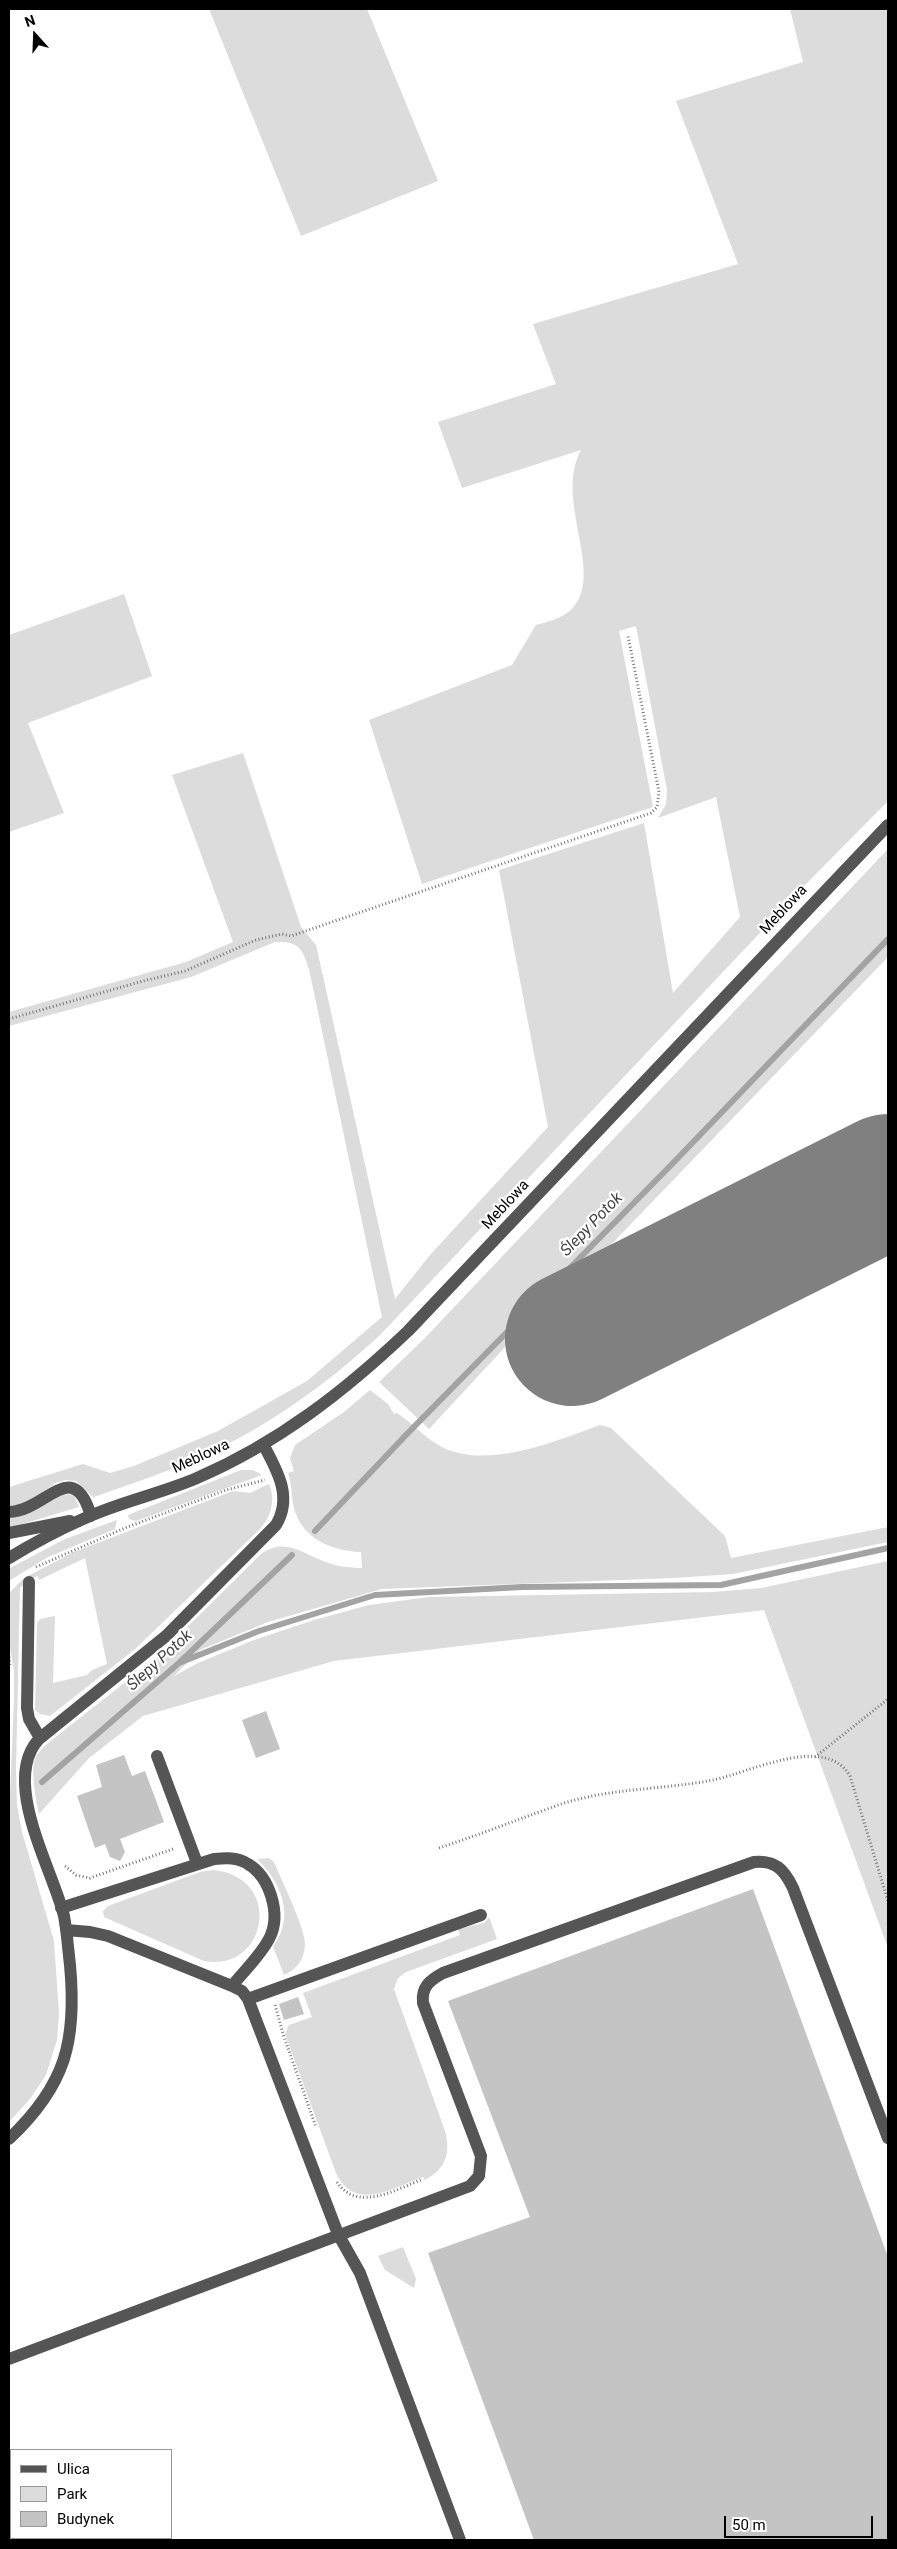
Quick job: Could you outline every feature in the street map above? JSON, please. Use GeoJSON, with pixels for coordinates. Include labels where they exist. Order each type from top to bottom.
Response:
{"type":"FeatureCollection","features":[{"type":"Feature","properties":{"kind":"street","name":"Meblowa"},"geometry":{"type":"LineString","coordinates":[[9,1533],[87,1517],[158,1494],[196,1478],[263,1444],[300,1422],[362,1374],[408,1331],[888,825]]}},
{"type":"Feature","properties":{"kind":"street"},"geometry":{"type":"LineString","coordinates":[[9,2139],[35,2112],[48,2092],[66,2056],[72,2017],[66,1930],[61,1908],[39,1848],[28,1804],[26,1763],[31,1748],[40,1738],[166,1636],[276,1525],[283,1510],[284,1492],[263,1444]]}},
{"type":"Feature","properties":{"kind":"street"},"geometry":{"type":"LineString","coordinates":[[9,1512],[27,1509],[54,1491],[70,1487],[78,1489],[83,1495],[87,1517]]}},
{"type":"Feature","properties":{"kind":"street","name":"Meblowa"},"geometry":{"type":"LineString","coordinates":[[9,1558],[87,1517]]}},
{"type":"Feature","properties":{"kind":"street"},"geometry":{"type":"LineString","coordinates":[[29,1582],[27,1712],[40,1738]]}},
{"type":"Feature","properties":{"kind":"street"},"geometry":{"type":"LineString","coordinates":[[157,1756],[197,1863]]}},
{"type":"Feature","properties":{"kind":"street"},"geometry":{"type":"LineString","coordinates":[[61,1908],[197,1863],[228,1857],[248,1864],[262,1878],[273,1904],[275,1918],[270,1937],[232,1986]]}},
{"type":"Feature","properties":{"kind":"street"},"geometry":{"type":"LineString","coordinates":[[9,2359],[338,2234],[465,2189],[476,2182],[482,2163],[423,2003],[422,1993],[428,1983],[443,1973],[754,1862],[767,1861],[779,1868],[793,1888],[888,2138]]}},
{"type":"Feature","properties":{"kind":"street"},"geometry":{"type":"LineString","coordinates":[[248,1999],[481,1915]]}},
{"type":"Feature","properties":{"kind":"street"},"geometry":{"type":"LineString","coordinates":[[66,1930],[108,1936],[232,1986],[242,1991],[248,1999],[338,2234],[360,2273],[460,2540]]}},
{"type":"Feature","properties":{"kind":"path"},"geometry":{"type":"LineString","coordinates":[[9,1019],[142,981],[185,972],[256,940],[282,934],[291,936],[651,813],[657,807],[659,792],[628,636]]}},
{"type":"Feature","properties":{"kind":"path"},"geometry":{"type":"LineString","coordinates":[[34,1568],[125,1528],[226,1490],[266,1480]]}},
{"type":"Feature","properties":{"kind":"path"},"geometry":{"type":"LineString","coordinates":[[123,1523],[125,1528]]}},
{"type":"Feature","properties":{"kind":"path"},"geometry":{"type":"LineString","coordinates":[[815,1757],[888,1699]]}},
{"type":"Feature","properties":{"kind":"path"},"geometry":{"type":"LineString","coordinates":[[439,1848],[574,1800],[713,1780],[768,1763],[796,1757],[815,1757],[830,1759],[844,1766],[850,1776],[888,1901]]}},
{"type":"Feature","properties":{"kind":"path"},"geometry":{"type":"LineString","coordinates":[[61,1859],[70,1872],[80,1877],[90,1878],[173,1850]]}},
{"type":"Feature","properties":{"kind":"path"},"geometry":{"type":"LineString","coordinates":[[279,2000],[275,2005],[276,2012],[319,2134]]}},
{"type":"Feature","properties":{"kind":"path"},"geometry":{"type":"LineString","coordinates":[[336,2180],[348,2193],[368,2198],[424,2179]]}},
{"type":"Feature","properties":{"kind":"green space"},"geometry":{"type":"Polygon","coordinates":[[[209,9],[367,9],[438,181],[301,236],[209,9]]]}},
{"type":"Feature","properties":{"kind":"green space"},"geometry":{"type":"Polygon","coordinates":[[[790,9],[888,9],[888,801],[807,883],[381,1334],[336,1373],[264,1424],[238,1439],[184,1464],[94,1497],[95,1499],[76,1481],[66,1480],[55,1483],[33,1500],[9,1508],[9,1487],[83,1464],[110,1473],[134,1466],[218,1431],[307,1381],[382,1317],[309,969],[304,955],[298,947],[294,944],[275,942],[191,977],[9,1026],[9,1012],[186,962],[233,942],[172,775],[243,753],[301,927],[316,945],[395,1299],[430,1255],[548,1127],[499,870],[644,823],[673,993],[740,917],[716,797],[658,818],[666,804],[667,790],[636,626],[619,631],[653,807],[422,884],[369,720],[512,665],[536,625],[567,613],[581,595],[584,577],[583,557],[573,491],[574,470],[581,450],[462,488],[438,422],[556,384],[533,324],[738,264],[676,101],[803,62],[790,9]]]}},
{"type":"Feature","properties":{"kind":"green space"},"geometry":{"type":"Polygon","coordinates":[[[124,594],[152,676],[28,723],[64,813],[9,832],[9,635],[124,594]]]}},
{"type":"Feature","properties":{"kind":"green space"},"geometry":{"type":"Polygon","coordinates":[[[888,849],[888,957],[575,1282],[557,1291],[429,1429],[379,1382],[423,1340],[888,849]]]}},
{"type":"Feature","properties":{"kind":"green space"},"geometry":{"type":"Polygon","coordinates":[[[370,1390],[388,1404],[394,1414],[397,1413],[440,1446],[458,1453],[478,1456],[499,1455],[563,1439],[600,1425],[611,1428],[725,1536],[731,1558],[888,1527],[888,1542],[733,1574],[382,1589],[268,1622],[200,1650],[174,1676],[198,1663],[254,1640],[314,1620],[369,1605],[429,1597],[713,1592],[761,1588],[888,1561],[888,1948],[764,1610],[334,1661],[143,1716],[89,1758],[39,1814],[33,1775],[35,1760],[39,1752],[156,1658],[262,1553],[278,1547],[293,1548],[332,1564],[362,1568],[361,1552],[329,1546],[311,1535],[304,1528],[294,1508],[288,1473],[294,1471],[290,1458],[295,1445],[344,1412],[370,1390]]]}},
{"type":"Feature","properties":{"kind":"green space"},"geometry":{"type":"Polygon","coordinates":[[[241,1470],[253,1470],[262,1475],[136,1521],[129,1519],[128,1515],[241,1470]]]}},
{"type":"Feature","properties":{"kind":"green space"},"geometry":{"type":"Polygon","coordinates":[[[269,1484],[272,1496],[270,1514],[260,1529],[134,1650],[50,1716],[40,1714],[35,1710],[37,1623],[40,1619],[55,1616],[53,1683],[87,1675],[92,1670],[107,1664],[85,1558],[39,1580],[38,1576],[28,1580],[20,1588],[17,1805],[22,1832],[54,1941],[59,2014],[57,2040],[46,2075],[30,2099],[9,2122],[9,1819],[14,1670],[9,1643],[9,1593],[24,1578],[74,1552],[233,1491],[250,1493],[269,1484]]]}},
{"type":"Feature","properties":{"kind":"green space"},"geometry":{"type":"Polygon","coordinates":[[[65,1494],[74,1495],[79,1507],[9,1528],[9,1517],[26,1514],[65,1494]]]}},
{"type":"Feature","properties":{"kind":"green space"},"geometry":{"type":"Polygon","coordinates":[[[117,1520],[115,1529],[48,1557],[9,1581],[9,1569],[12,1567],[65,1539],[117,1520]]]}},
{"type":"Feature","properties":{"kind":"green space"},"geometry":{"type":"Polygon","coordinates":[[[269,1858],[274,1862],[302,1928],[305,1945],[301,1960],[293,1970],[284,1975],[273,1946],[280,1935],[284,1923],[283,1900],[273,1878],[257,1859],[269,1858]]]}},
{"type":"Feature","properties":{"kind":"green space"},"geometry":{"type":"Polygon","coordinates":[[[213,1870],[236,1876],[251,1889],[258,1905],[259,1923],[254,1939],[242,1953],[225,1961],[204,1961],[104,1917],[103,1911],[108,1906],[200,1872],[213,1870]]]}},
{"type":"Feature","properties":{"kind":"green space"},"geometry":{"type":"Polygon","coordinates":[[[489,1917],[497,1939],[406,1972],[398,1978],[394,1989],[445,2131],[447,2153],[445,2159],[438,2171],[425,2180],[423,2177],[375,2194],[364,2195],[353,2192],[344,2185],[336,2173],[285,2034],[289,2025],[312,2017],[303,1993],[460,1935],[458,1929],[484,1923],[489,1917]]]}},
{"type":"Feature","properties":{"kind":"green space"},"geometry":{"type":"Polygon","coordinates":[[[403,2247],[416,2279],[414,2288],[385,2270],[378,2256],[403,2247]]]}},
{"type":"Feature","properties":{"kind":"building"},"geometry":{"type":"Polygon","coordinates":[[[266,1711],[280,1749],[256,1758],[242,1720],[266,1711]]]}},
{"type":"Feature","properties":{"kind":"building"},"geometry":{"type":"Polygon","coordinates":[[[124,1755],[132,1776],[145,1771],[164,1822],[120,1839],[125,1852],[120,1861],[110,1857],[105,1844],[95,1848],[77,1796],[102,1787],[96,1765],[124,1755]]]}},
{"type":"Feature","properties":{"kind":"building"},"geometry":{"type":"Polygon","coordinates":[[[753,1889],[888,2257],[888,2540],[534,2540],[428,2253],[530,2217],[448,2001],[753,1889]]]}},
{"type":"Feature","properties":{"kind":"building"},"geometry":{"type":"Polygon","coordinates":[[[298,1997],[304,2014],[284,2020],[279,2004],[298,1997]]]}},
{"type":"Feature","properties":{"kind":"waterway","name":"Ślepy Potok"},"geometry":{"type":"LineString","coordinates":[[315,1531],[888,939]]}},
{"type":"Feature","properties":{"kind":"waterway"},"geometry":{"type":"LineString","coordinates":[[179,1663],[259,1631],[375,1595],[522,1587],[721,1585],[888,1548]]}},
{"type":"Feature","properties":{"kind":"waterway","name":"Ślepy Potok"},"geometry":{"type":"LineString","coordinates":[[42,1782],[179,1663],[292,1555]]}},
{"type":"Feature","properties":{"kind":"runway"},"geometry":{"type":"LineString","coordinates":[[572,1339],[888,1181]]}}]}
